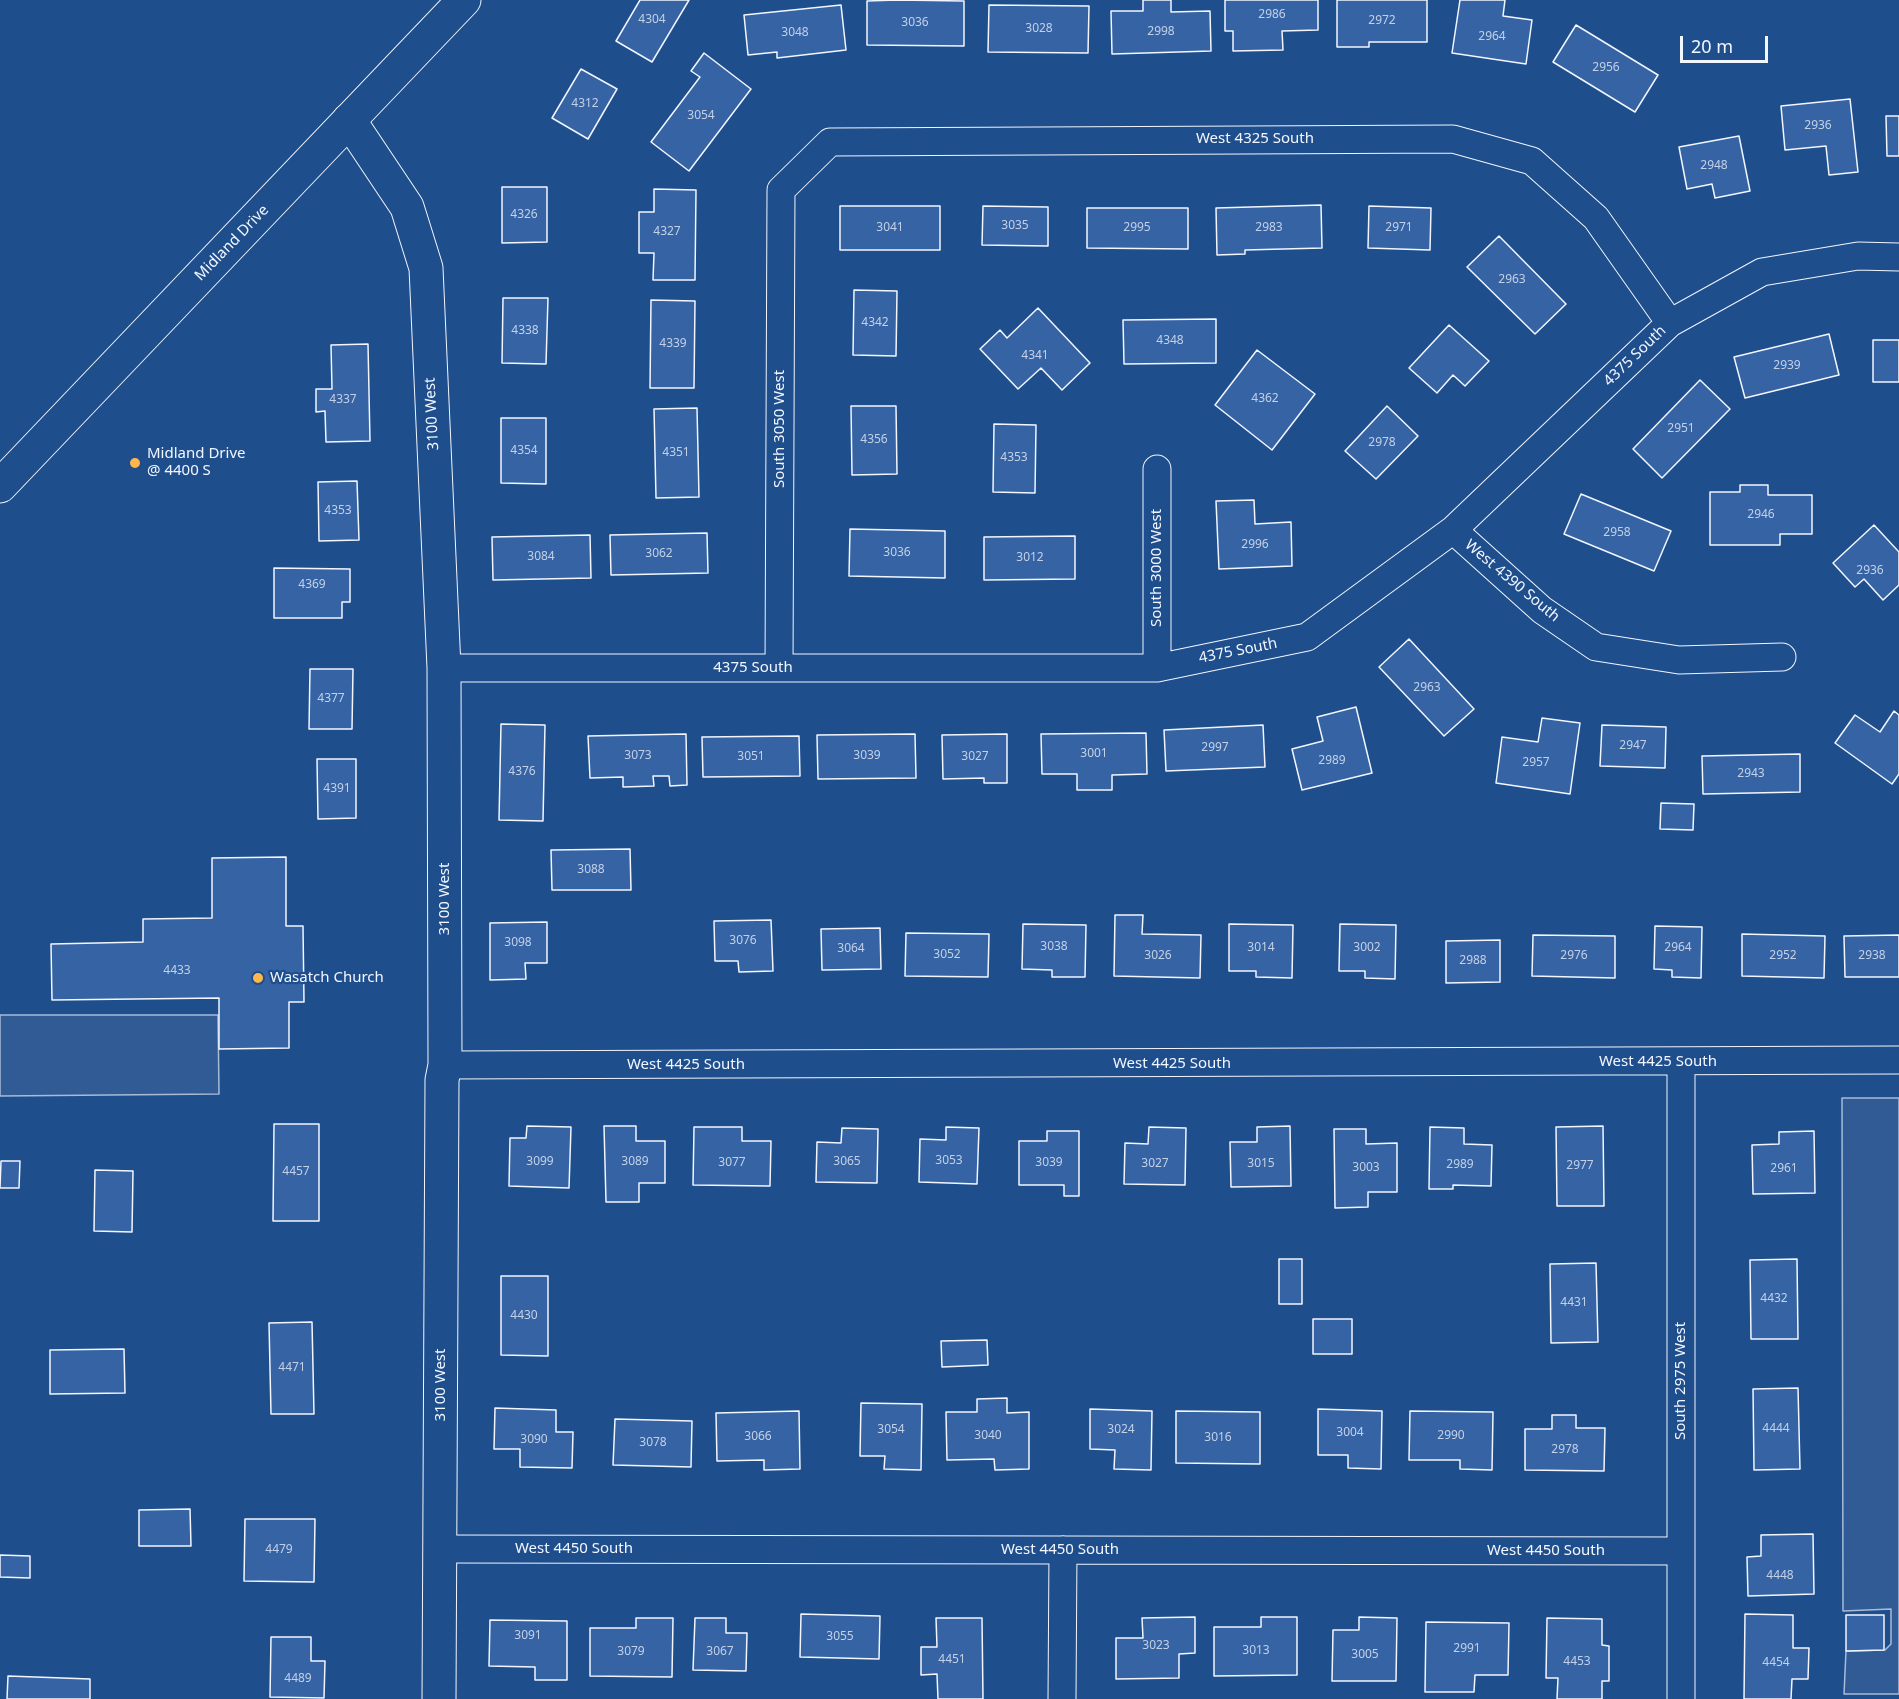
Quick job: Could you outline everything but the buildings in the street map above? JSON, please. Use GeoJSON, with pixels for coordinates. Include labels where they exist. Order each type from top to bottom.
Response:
{"type":"FeatureCollection","features":[{"type":"Feature","properties":{"kind":"street","name":"Midland Drive"},"geometry":{"type":"LineString","coordinates":[[0,486],[464,0]]}},
{"type":"Feature","properties":{"kind":"street","name":"3100 West"},"geometry":{"type":"LineString","coordinates":[[349,120],[407,207],[426,268],[444,668],[445,1065],[442,1080],[439,1699]]}},
{"type":"Feature","properties":{"kind":"street","name":"West 4325 South"},"geometry":{"type":"LineString","coordinates":[[781,190],[830,141],[1453,139],[1532,161],[1596,218],[1670,323]]}},
{"type":"Feature","properties":{"kind":"street","name":"South 3050 West"},"geometry":{"type":"LineString","coordinates":[[779,668],[781,190]]}},
{"type":"Feature","properties":{"kind":"street","name":"4375 South"},"geometry":{"type":"LineString","coordinates":[[444,668],[1157,668],[1307,638],[1453,530],[1670,323],[1762,272],[1858,256],[1899,257]]}},
{"type":"Feature","properties":{"kind":"street","name":"South 3000 West"},"geometry":{"type":"LineString","coordinates":[[1157,469],[1157,668]]}},
{"type":"Feature","properties":{"kind":"street","name":"West 4390 South"},"geometry":{"type":"LineString","coordinates":[[1453,530],[1542,610],[1596,647],[1679,660],[1782,657]]}},
{"type":"Feature","properties":{"kind":"street","name":"West 4425 South"},"geometry":{"type":"LineString","coordinates":[[445,1065],[1899,1060]]}},
{"type":"Feature","properties":{"kind":"street","name":"South 2975 West"},"geometry":{"type":"LineString","coordinates":[[1681,1062],[1681,1699]]}},
{"type":"Feature","properties":{"kind":"street","name":"West 4450 South"},"geometry":{"type":"LineString","coordinates":[[440,1549],[1681,1551]]}},
{"type":"Feature","properties":{"kind":"street"},"geometry":{"type":"LineString","coordinates":[[1062,1550],[1062,1699]]}},
{"type":"Feature","properties":{"kind":"shaded area"},"geometry":{"type":"Polygon","coordinates":[[[0,1015],[218,1015],[219,1094],[0,1096],[0,1015]]]}},
{"type":"Feature","properties":{"kind":"shaded area"},"geometry":{"type":"Polygon","coordinates":[[[1842,1098],[1899,1098],[1899,1694],[1844,1694],[1846,1651],[1885,1650],[1891,1644],[1891,1609],[1843,1611],[1842,1098]]]}},
{"type":"Feature","properties":{"kind":"place","name":"Midland Drive @ 4400 S"},"geometry":{"type":"Point","coordinates":[135,463]}},
{"type":"Feature","properties":{"kind":"place","name":"Wasatch Church"},"geometry":{"type":"Point","coordinates":[258,978]}}]}
